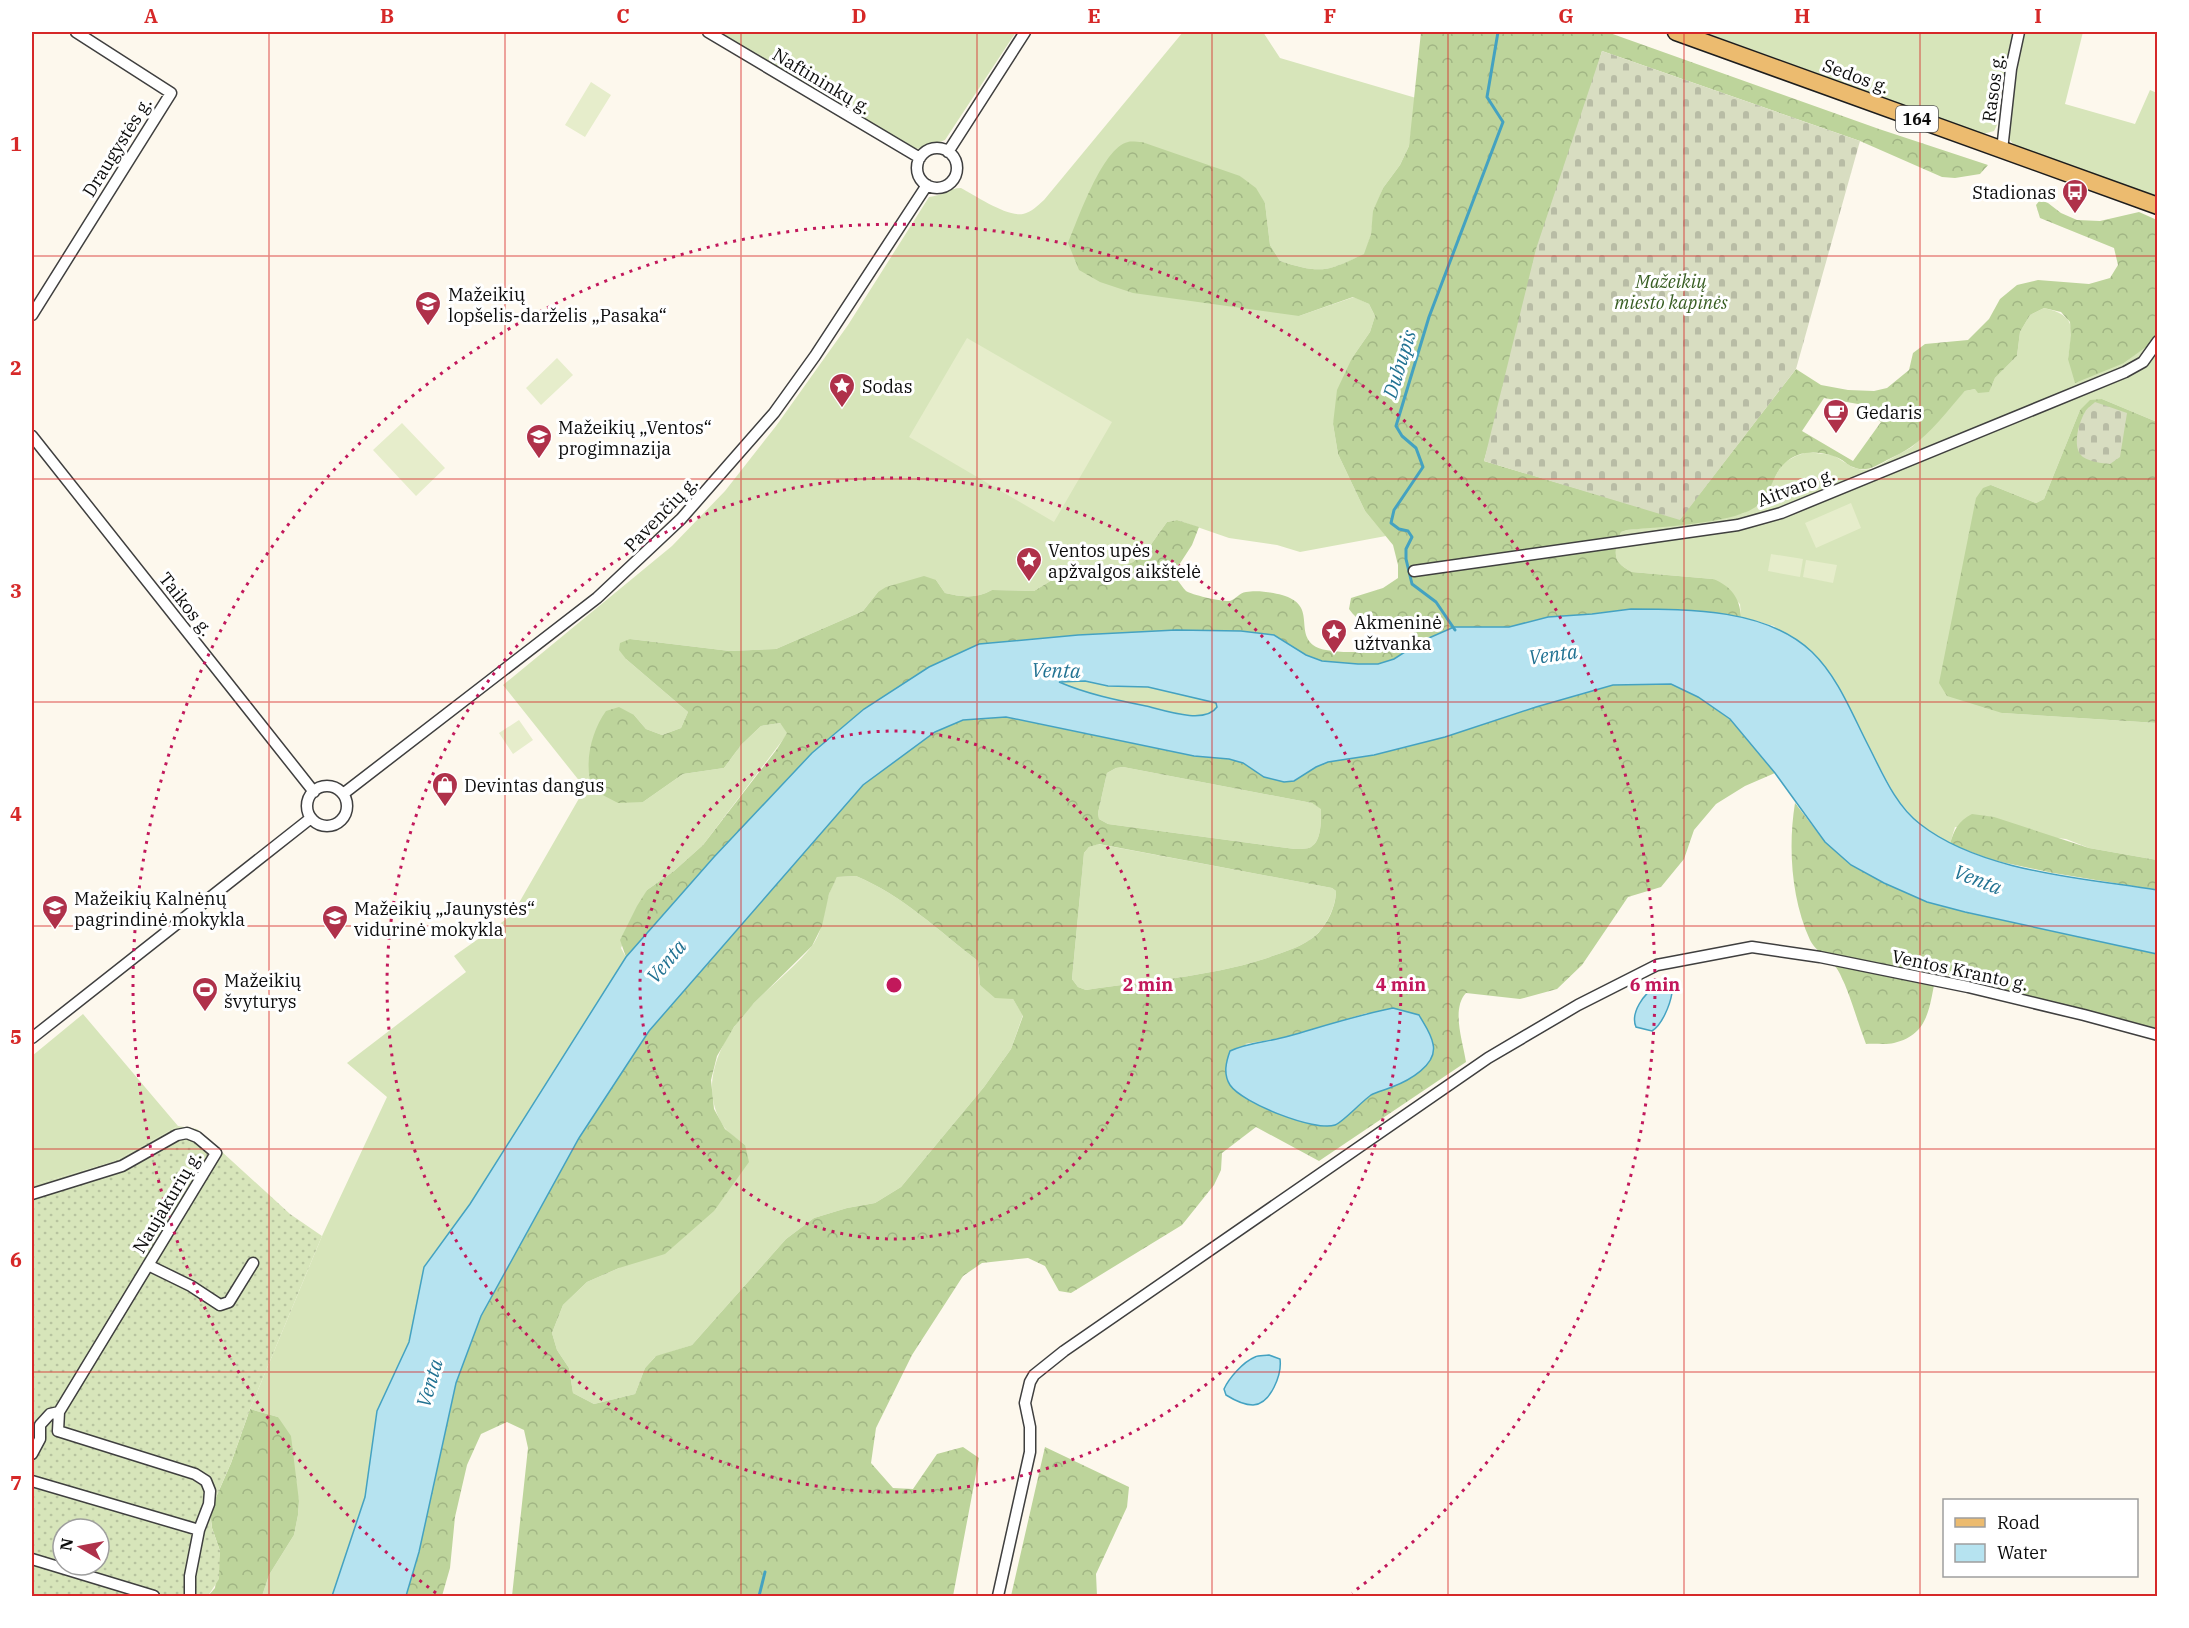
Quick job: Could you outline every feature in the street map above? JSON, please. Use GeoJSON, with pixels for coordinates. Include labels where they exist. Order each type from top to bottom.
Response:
{"type":"FeatureCollection","features":[{"type":"Feature","properties":{"kind":"main road","name":"Sedos g."},"geometry":{"type":"LineString","coordinates":[[1676,32],[2157,206]]}},
{"type":"Feature","properties":{"kind":"street","name":"Draugystės g."},"geometry":{"type":"LineString","coordinates":[[32,315],[171,93],[76,32]]}},
{"type":"Feature","properties":{"kind":"street","name":"Naftininkų g."},"geometry":{"type":"LineString","coordinates":[[708,32],[920,158]]}},
{"type":"Feature","properties":{"kind":"street"},"geometry":{"type":"LineString","coordinates":[[948,152],[1025,32]]}},
{"type":"Feature","properties":{"kind":"street","name":"Rasos g."},"geometry":{"type":"LineString","coordinates":[[2002,150],[2011,69],[2019,32]]}},
{"type":"Feature","properties":{"kind":"street"},"geometry":{"type":"LineString","coordinates":[[942,149],[948,152],[955,161],[954,178],[945,186],[933,188],[927,185],[922,181],[917,170],[920,158],[930,150],[942,149]]}},
{"type":"Feature","properties":{"kind":"street","name":"Pavenčių g."},"geometry":{"type":"LineString","coordinates":[[343,794],[597,598],[681,519],[774,413],[815,356],[927,185]]}},
{"type":"Feature","properties":{"kind":"street","name":"Aitvaro g."},"geometry":{"type":"LineString","coordinates":[[1414,571],[1738,525],[1781,513],[2125,372],[2143,362],[2157,341]]}},
{"type":"Feature","properties":{"kind":"street","name":"Taikos g."},"geometry":{"type":"LineString","coordinates":[[32,436],[314,792]]}},
{"type":"Feature","properties":{"kind":"street"},"geometry":{"type":"LineString","coordinates":[[329,786],[343,794],[347,810],[338,823],[327,826],[311,818],[308,807],[310,796],[314,792],[329,786]]}},
{"type":"Feature","properties":{"kind":"street"},"geometry":{"type":"LineString","coordinates":[[32,1038],[311,818]]}},
{"type":"Feature","properties":{"kind":"street","name":"Ventos Kranto g."},"geometry":{"type":"LineString","coordinates":[[998,1596],[1030,1452],[1030,1427],[1025,1403],[1026,1392],[1034,1375],[1064,1351],[1199,1257],[1498,1052],[1578,1005],[1657,965],[1752,947],[1820,957],[1968,987],[2157,1035]]}},
{"type":"Feature","properties":{"kind":"street","name":"Naujakurių g."},"geometry":{"type":"LineString","coordinates":[[32,1194],[122,1166],[177,1135],[187,1133],[197,1137],[216,1153],[59,1412],[58,1431]]}},
{"type":"Feature","properties":{"kind":"street"},"geometry":{"type":"LineString","coordinates":[[148,1265],[191,1286],[220,1305],[229,1302],[253,1263]]}},
{"type":"Feature","properties":{"kind":"street","name":"Naujakurių g."},"geometry":{"type":"LineString","coordinates":[[32,1454],[40,1439],[40,1425],[51,1414],[59,1412]]}},
{"type":"Feature","properties":{"kind":"street"},"geometry":{"type":"LineString","coordinates":[[40,1439],[49,1438],[58,1431],[195,1474],[206,1481],[210,1491],[190,1576],[190,1596]]}},
{"type":"Feature","properties":{"kind":"street"},"geometry":{"type":"LineString","coordinates":[[32,1481],[199,1530]]}},
{"type":"Feature","properties":{"kind":"street"},"geometry":{"type":"LineString","coordinates":[[32,1559],[154,1596]]}},
{"type":"Feature","properties":{"kind":"green space"},"geometry":{"type":"Polygon","coordinates":[[[718,32],[1016,32],[945,140],[922,149],[911,148],[718,32]]]}},
{"type":"Feature","properties":{"kind":"green space"},"geometry":{"type":"Polygon","coordinates":[[[1183,32],[1263,32],[1280,58],[1416,98],[1409,146],[1400,165],[1383,188],[1374,211],[1365,254],[1352,260],[1323,269],[1305,268],[1280,261],[1270,245],[1265,203],[1240,176],[1299,316],[1354,297],[1369,304],[1375,316],[1370,332],[1352,358],[1333,424],[1338,454],[1365,511],[1386,536],[1300,552],[1277,545],[1229,538],[1177,520],[1167,522],[1147,550],[1133,562],[1114,570],[1089,575],[1057,577],[1034,591],[992,590],[980,595],[963,596],[945,593],[936,580],[878,592],[863,611],[776,649],[730,651],[630,639],[626,659],[688,712],[681,728],[662,735],[646,729],[634,715],[643,802],[683,774],[724,768],[741,745],[761,726],[780,723],[788,733],[703,845],[674,871],[647,890],[621,948],[626,957],[470,1204],[424,1267],[409,1342],[377,1411],[365,1497],[332,1596],[262,1596],[269,1575],[294,1535],[299,1501],[278,1417],[250,1409],[322,1236],[387,1097],[347,1063],[466,972],[454,956],[512,915],[585,788],[503,685],[672,546],[725,491],[776,426],[848,325],[929,197],[961,188],[1009,212],[1023,214],[1032,210],[1044,200],[1183,32]]]}},
{"type":"Feature","properties":{"kind":"green space"},"geometry":{"type":"Polygon","coordinates":[[[1421,32],[1607,32],[1879,129],[1988,165],[1980,174],[1955,178],[1942,177],[1860,141],[1602,51],[1484,461],[1680,519],[1796,369],[1821,385],[1848,390],[1874,391],[1887,388],[1909,370],[1913,353],[1925,344],[1968,340],[1989,319],[2000,299],[2017,285],[2038,280],[2089,284],[2110,278],[2118,265],[2114,248],[2040,218],[2036,205],[2040,200],[2077,220],[2100,221],[2139,212],[2157,220],[2157,351],[2146,347],[2124,363],[2075,383],[2068,359],[2070,322],[2061,312],[2044,308],[2030,315],[2020,332],[2017,356],[1995,378],[1989,392],[1978,393],[1975,389],[1965,391],[1925,435],[1902,452],[1867,469],[1858,469],[1826,454],[1803,453],[1783,464],[1769,491],[1759,504],[1749,511],[1716,520],[1621,532],[1616,556],[1625,568],[1632,572],[1713,579],[1730,589],[1739,604],[1741,617],[1676,609],[1631,609],[1548,617],[1509,627],[1454,627],[1422,641],[1394,659],[1378,664],[1322,661],[1306,655],[1274,635],[1241,631],[864,709],[812,753],[714,857],[626,957],[620,940],[647,890],[674,871],[703,845],[787,733],[780,723],[761,726],[741,745],[724,768],[683,774],[643,802],[618,803],[593,790],[589,770],[590,749],[596,729],[606,711],[619,707],[634,715],[646,729],[662,735],[681,728],[688,712],[626,659],[619,650],[620,643],[630,639],[730,651],[776,649],[863,611],[878,592],[886,587],[924,576],[936,580],[945,593],[969,596],[980,595],[992,590],[1034,591],[1057,577],[1089,575],[1114,570],[1133,562],[1147,550],[1167,522],[1177,520],[1199,527],[1192,545],[1179,565],[1177,580],[1186,591],[1226,601],[1254,591],[1278,594],[1293,599],[1302,611],[1308,639],[1321,649],[1345,652],[1374,651],[1408,641],[1417,627],[1413,621],[1378,626],[1362,621],[1349,609],[1351,598],[1383,588],[1398,578],[1398,565],[1393,545],[1365,511],[1338,454],[1333,424],[1337,390],[1352,358],[1370,332],[1375,316],[1369,304],[1353,297],[1299,316],[1133,293],[1100,282],[1079,270],[1068,243],[1092,186],[1109,157],[1118,147],[1128,142],[1142,142],[1240,176],[1256,188],[1265,203],[1270,245],[1280,261],[1305,268],[1332,268],[1364,254],[1371,234],[1373,211],[1383,188],[1400,165],[1409,146],[1421,32]],[[1824,398],[1802,431],[1853,461],[1881,422],[1858,404],[1824,398]]]}},
{"type":"Feature","properties":{"kind":"green space"},"geometry":{"type":"Polygon","coordinates":[[[1704,32],[2013,32],[2002,82],[1997,125],[1994,131],[1983,134],[1704,32]]]}},
{"type":"Feature","properties":{"kind":"green space"},"geometry":{"type":"Polygon","coordinates":[[[2024,32],[2083,32],[2065,104],[2135,124],[2150,90],[2157,93],[2157,197],[2017,147],[2010,140],[2008,132],[2010,104],[2024,32]]]}},
{"type":"Feature","properties":{"kind":"green space","name":"Mažeikių miesto kapinės"},"geometry":{"type":"Polygon","coordinates":[[[1602,51],[1860,141],[1796,369],[1680,520],[1484,461],[1536,249],[1602,51]]]}},
{"type":"Feature","properties":{"kind":"green space"},"geometry":{"type":"Polygon","coordinates":[[[591,82],[611,95],[585,137],[565,125],[591,82]]]}},
{"type":"Feature","properties":{"kind":"green space"},"geometry":{"type":"Polygon","coordinates":[[[2044,308],[2063,315],[2071,326],[2068,359],[2124,363],[2146,346],[2157,351],[2157,422],[2102,399],[2080,410],[2044,499],[2036,503],[1991,485],[2002,713],[2157,723],[2157,860],[2089,848],[2066,839],[1955,827],[1950,844],[1918,823],[1897,799],[1878,764],[1774,626],[1741,617],[1740,604],[1713,579],[1632,572],[1620,564],[1616,556],[1621,532],[1710,521],[1744,513],[1771,484],[1783,463],[1796,456],[1807,452],[1833,455],[1852,467],[1862,470],[1872,469],[1912,447],[1965,391],[1975,389],[1989,391],[1995,378],[2017,356],[2020,332],[2030,315],[2044,308]]]}},
{"type":"Feature","properties":{"kind":"green space"},"geometry":{"type":"Polygon","coordinates":[[[967,338],[1112,422],[1054,522],[909,437],[967,338]]]}},
{"type":"Feature","properties":{"kind":"green space"},"geometry":{"type":"Polygon","coordinates":[[[557,358],[573,375],[541,405],[526,388],[557,358]]]}},
{"type":"Feature","properties":{"kind":"green space"},"geometry":{"type":"Polygon","coordinates":[[[2102,399],[2157,422],[2157,723],[2002,713],[1947,696],[1939,683],[1976,498],[1983,488],[1991,485],[2036,503],[2044,499],[2080,410],[2090,400],[2102,399]]]}},
{"type":"Feature","properties":{"kind":"green space"},"geometry":{"type":"Polygon","coordinates":[[[2095,402],[2127,413],[2120,457],[2110,464],[2086,459],[2077,448],[2080,422],[2095,402]]]}},
{"type":"Feature","properties":{"kind":"green space"},"geometry":{"type":"Polygon","coordinates":[[[402,423],[445,468],[416,496],[373,450],[402,423]]]}},
{"type":"Feature","properties":{"kind":"green space"},"geometry":{"type":"Polygon","coordinates":[[[1851,503],[1861,528],[1816,548],[1805,523],[1851,503]]]}},
{"type":"Feature","properties":{"kind":"green space"},"geometry":{"type":"Polygon","coordinates":[[[1771,554],[1803,559],[1800,577],[1768,571],[1771,554]]]}},
{"type":"Feature","properties":{"kind":"green space"},"geometry":{"type":"Polygon","coordinates":[[[1806,560],[1837,565],[1833,583],[1803,577],[1806,560]]]}},
{"type":"Feature","properties":{"kind":"green space"},"geometry":{"type":"Polygon","coordinates":[[[1085,681],[1108,686],[1148,687],[1216,703],[1217,707],[1204,715],[1184,715],[1110,700],[1058,682],[1085,681]]]}},
{"type":"Feature","properties":{"kind":"green space"},"geometry":{"type":"Polygon","coordinates":[[[1671,684],[1698,697],[1730,719],[1775,773],[1745,786],[1716,804],[1694,830],[1684,859],[1661,887],[1628,897],[1582,965],[1557,989],[1520,999],[1466,993],[1459,1008],[1459,1017],[1466,1062],[1319,1161],[1256,1127],[1222,1153],[1221,1170],[1214,1185],[1182,1225],[1071,1293],[1059,1291],[1045,1266],[1028,1258],[982,1263],[963,1276],[912,1355],[876,1428],[871,1463],[893,1488],[913,1489],[937,1454],[963,1447],[979,1458],[953,1596],[512,1596],[528,1448],[524,1430],[507,1422],[481,1434],[467,1465],[455,1517],[450,1568],[442,1596],[406,1596],[419,1552],[456,1383],[481,1316],[579,1138],[649,1031],[863,785],[935,732],[963,720],[1006,717],[1194,756],[1229,759],[1243,763],[1264,777],[1294,781],[1328,762],[1374,755],[1445,737],[1613,685],[1671,684]],[[1123,767],[1107,773],[1098,813],[1099,819],[1108,824],[1295,849],[1311,847],[1319,835],[1321,809],[1312,803],[1123,767]],[[1099,844],[1089,847],[1084,853],[1072,979],[1078,987],[1086,990],[1221,970],[1264,959],[1300,946],[1311,939],[1329,918],[1334,904],[1336,891],[1332,888],[1099,844]],[[856,876],[837,877],[829,894],[822,926],[812,946],[754,1003],[734,1027],[717,1056],[711,1080],[714,1109],[725,1129],[745,1145],[749,1162],[714,1211],[665,1254],[619,1268],[587,1282],[563,1305],[552,1333],[557,1350],[569,1368],[573,1393],[594,1404],[635,1394],[645,1368],[656,1356],[692,1345],[786,1239],[814,1218],[847,1208],[875,1203],[901,1187],[984,1087],[1011,1049],[1023,1016],[1013,999],[995,998],[980,985],[978,961],[920,914],[889,893],[856,876]],[[1367,1013],[1287,1037],[1245,1044],[1359,1104],[1373,1094],[1394,1086],[1367,1013]]]}},
{"type":"Feature","properties":{"kind":"green space"},"geometry":{"type":"Polygon","coordinates":[[[519,720],[533,740],[513,754],[499,733],[519,720]]]}},
{"type":"Feature","properties":{"kind":"green space"},"geometry":{"type":"Polygon","coordinates":[[[1123,767],[1312,803],[1321,808],[1317,840],[1311,847],[1295,849],[1108,824],[1099,819],[1098,813],[1107,773],[1123,767]]]}},
{"type":"Feature","properties":{"kind":"green space"},"geometry":{"type":"Polygon","coordinates":[[[1795,803],[1825,842],[1965,912],[2157,954],[2157,1031],[1937,972],[1927,1015],[1916,1032],[1894,1043],[1866,1044],[1840,974],[1813,945],[1804,924],[1793,872],[1792,837],[1795,803]]]}},
{"type":"Feature","properties":{"kind":"green space"},"geometry":{"type":"Polygon","coordinates":[[[1972,814],[1994,817],[2089,848],[2157,860],[2157,890],[2053,873],[1992,860],[1950,844],[1957,826],[1972,814]]]}},
{"type":"Feature","properties":{"kind":"green space"},"geometry":{"type":"Polygon","coordinates":[[[1098,844],[1332,888],[1336,891],[1334,904],[1329,918],[1311,939],[1300,946],[1264,959],[1221,970],[1086,990],[1078,987],[1072,979],[1084,853],[1089,847],[1098,844]]]}},
{"type":"Feature","properties":{"kind":"green space"},"geometry":{"type":"Polygon","coordinates":[[[856,876],[905,903],[978,961],[980,985],[1013,999],[1023,1015],[1011,1049],[984,1087],[901,1187],[875,1203],[847,1208],[814,1218],[786,1239],[692,1345],[655,1357],[645,1368],[635,1394],[594,1404],[573,1393],[569,1368],[557,1350],[552,1333],[563,1305],[587,1282],[619,1268],[745,1145],[724,1127],[716,1110],[712,1093],[713,1076],[724,1043],[744,1014],[812,946],[819,934],[829,894],[837,877],[856,876]]]}},
{"type":"Feature","properties":{"kind":"green space"},"geometry":{"type":"Polygon","coordinates":[[[83,1014],[178,1126],[113,1162],[32,1185],[32,1056],[83,1014]]]}},
{"type":"Feature","properties":{"kind":"green space"},"geometry":{"type":"Polygon","coordinates":[[[178,1126],[197,1129],[290,1214],[322,1236],[210,1511],[212,1528],[220,1551],[219,1579],[208,1596],[32,1596],[32,1185],[113,1162],[178,1126]]]}},
{"type":"Feature","properties":{"kind":"green space"},"geometry":{"type":"Polygon","coordinates":[[[250,1409],[278,1417],[291,1436],[299,1501],[294,1535],[269,1575],[262,1596],[208,1596],[215,1588],[220,1551],[212,1528],[210,1511],[231,1463],[250,1409]]]}},
{"type":"Feature","properties":{"kind":"green space"},"geometry":{"type":"Polygon","coordinates":[[[1045,1447],[1129,1487],[1127,1507],[1096,1574],[1097,1596],[1011,1596],[1045,1447]]]}},
{"type":"Feature","properties":{"kind":"water","name":"Venta"},"geometry":{"type":"Polygon","coordinates":[[[1631,609],[1702,611],[1751,619],[1794,638],[1812,652],[1829,673],[1844,696],[1890,788],[1903,807],[1920,824],[1972,853],[2002,863],[2066,876],[2157,890],[2157,954],[1927,902],[1851,865],[1825,842],[1775,773],[1730,719],[1698,697],[1671,684],[1613,685],[1445,737],[1374,755],[1328,762],[1294,781],[1284,782],[1264,777],[1243,763],[1229,759],[1194,756],[1006,717],[963,720],[935,732],[863,785],[649,1031],[579,1138],[481,1316],[456,1383],[419,1552],[406,1596],[332,1596],[365,1497],[377,1411],[409,1342],[424,1267],[470,1204],[626,957],[714,857],[812,753],[864,709],[929,667],[979,644],[1078,635],[1176,630],[1241,631],[1274,635],[1306,655],[1322,661],[1378,664],[1394,659],[1422,641],[1454,627],[1509,627],[1548,617],[1631,609]],[[1085,681],[1059,682],[1102,696],[1183,715],[1203,715],[1217,707],[1216,703],[1148,687],[1108,686],[1085,681]]]}},
{"type":"Feature","properties":{"kind":"water"},"geometry":{"type":"Polygon","coordinates":[[[1656,987],[1669,988],[1672,993],[1665,1014],[1652,1031],[1636,1027],[1635,1016],[1639,1004],[1656,987]]]}},
{"type":"Feature","properties":{"kind":"water"},"geometry":{"type":"Polygon","coordinates":[[[1393,1008],[1419,1015],[1432,1040],[1431,1059],[1413,1076],[1371,1095],[1335,1125],[1325,1126],[1296,1120],[1263,1107],[1237,1092],[1226,1077],[1230,1051],[1393,1008]]]}},
{"type":"Feature","properties":{"kind":"water"},"geometry":{"type":"Polygon","coordinates":[[[1269,1355],[1280,1359],[1280,1365],[1274,1387],[1265,1400],[1250,1405],[1226,1395],[1224,1389],[1226,1385],[1241,1366],[1255,1357],[1269,1355]]]}},
{"type":"Feature","properties":{"kind":"waterway","name":"Dubupis"},"geometry":{"type":"LineString","coordinates":[[1455,630],[1436,602],[1412,584],[1406,559],[1406,549],[1412,537],[1408,531],[1399,529],[1391,523],[1394,510],[1423,467],[1416,448],[1402,436],[1396,426],[1429,317],[1503,122],[1487,97],[1498,32]]}},
{"type":"Feature","properties":{"kind":"waterway"},"geometry":{"type":"LineString","coordinates":[[759,1596],[765,1572]]}},
{"type":"Feature","properties":{"kind":"place","name":"Stadionas"},"geometry":{"type":"Point","coordinates":[2075,215]}},
{"type":"Feature","properties":{"kind":"place","name":"Mažeikių lopšelis-darželis „Pasaka“"},"geometry":{"type":"Point","coordinates":[428,327]}},
{"type":"Feature","properties":{"kind":"place","name":"Sodas"},"geometry":{"type":"Point","coordinates":[842,409]}},
{"type":"Feature","properties":{"kind":"place","name":"Gedaris"},"geometry":{"type":"Point","coordinates":[1836,435]}},
{"type":"Feature","properties":{"kind":"place","name":"Mažeikių „Ventos“ progimnazija"},"geometry":{"type":"Point","coordinates":[539,460]}},
{"type":"Feature","properties":{"kind":"place","name":"Ventos upės apžvalgos aikštelė"},"geometry":{"type":"Point","coordinates":[1029,583]}},
{"type":"Feature","properties":{"kind":"place","name":"Akmeninė užtvanka"},"geometry":{"type":"Point","coordinates":[1334,655]}},
{"type":"Feature","properties":{"kind":"place","name":"Devintas dangus"},"geometry":{"type":"Point","coordinates":[445,808]}},
{"type":"Feature","properties":{"kind":"place","name":"Mažeikių Kalnėnų pagrindinė mokykla"},"geometry":{"type":"Point","coordinates":[55,931]}},
{"type":"Feature","properties":{"kind":"place","name":"Mažeikių „Jaunystės“ vidurinė mokykla"},"geometry":{"type":"Point","coordinates":[335,941]}},
{"type":"Feature","properties":{"kind":"place","name":"Mažeikių švyturys"},"geometry":{"type":"Point","coordinates":[205,1013]}}]}
